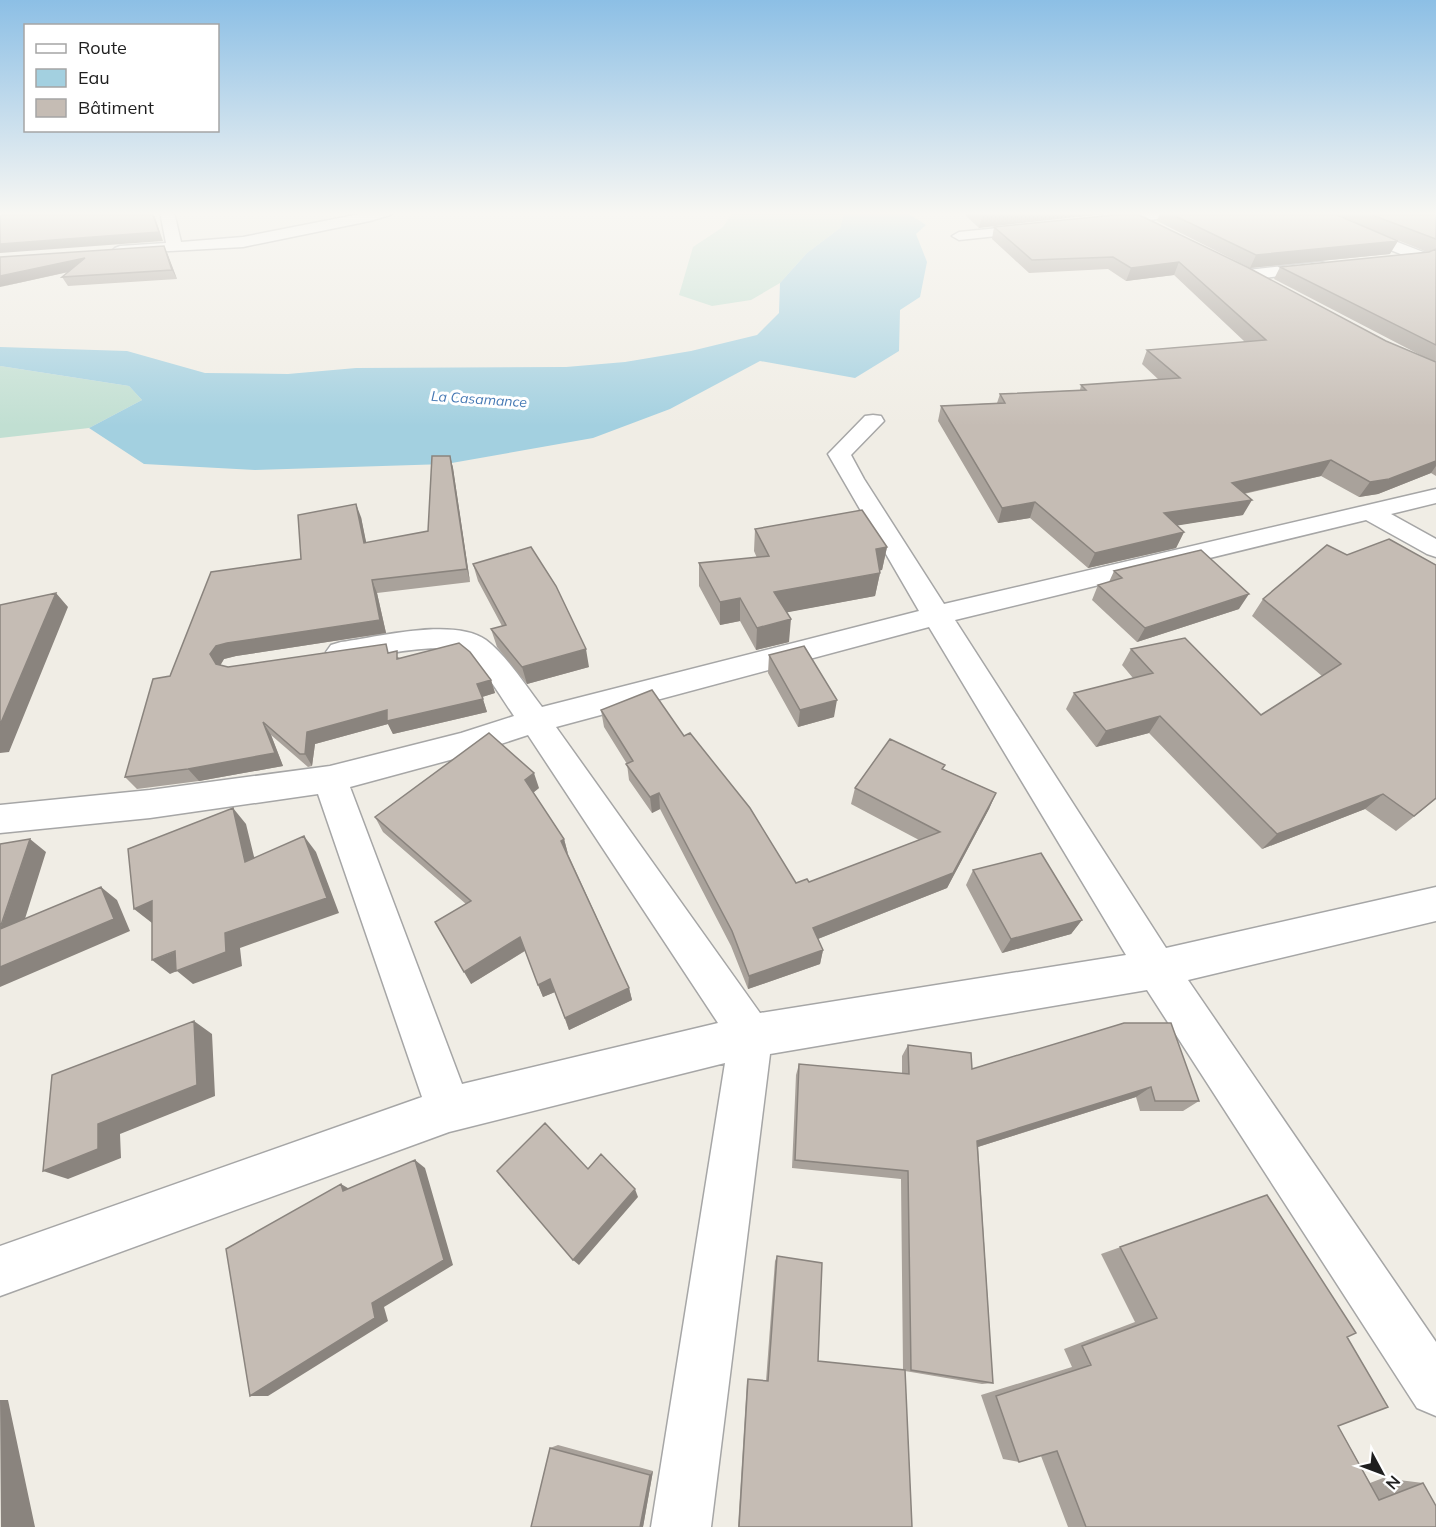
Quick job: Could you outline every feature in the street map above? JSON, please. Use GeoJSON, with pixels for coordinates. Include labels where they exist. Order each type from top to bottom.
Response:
{"type":"FeatureCollection","features":[{"type":"Feature","properties":{"kind":"street"},"geometry":{"type":"LineString","coordinates":[[1263,283],[1278,291]]}},
{"type":"Feature","properties":{"kind":"street"},"geometry":{"type":"LineString","coordinates":[[873,421],[839,454],[852,479],[1157,969],[1436,1389]]}},
{"type":"Feature","properties":{"kind":"street"},"geometry":{"type":"LineString","coordinates":[[0,819],[150,804],[330,779],[461,745],[535,721],[938,615],[1436,496]]}},
{"type":"Feature","properties":{"kind":"street"},"geometry":{"type":"LineString","coordinates":[[1368,511],[1436,549]]}},
{"type":"Feature","properties":{"kind":"street"},"geometry":{"type":"LineString","coordinates":[[316,656],[441,637],[473,645],[486,656],[535,721],[752,1036],[681,1527]]}},
{"type":"Feature","properties":{"kind":"street"},"geometry":{"type":"LineString","coordinates":[[330,779],[449,1110]]}},
{"type":"Feature","properties":{"kind":"street"},"geometry":{"type":"LineString","coordinates":[[0,1271],[449,1110],[752,1036],[1157,969],[1436,904]]}},
{"type":"Feature","properties":{"kind":"green space"},"geometry":{"type":"Polygon","coordinates":[[[682,283],[780,283],[751,300],[712,306],[679,295],[682,283]]]}},
{"type":"Feature","properties":{"kind":"green space"},"geometry":{"type":"Polygon","coordinates":[[[0,366],[129,386],[142,400],[89,428],[0,438],[0,366]]]}},
{"type":"Feature","properties":{"kind":"water","name":"La Casamance"},"geometry":{"type":"Polygon","coordinates":[[[780,283],[923,283],[920,297],[900,310],[899,351],[855,378],[760,361],[670,409],[593,438],[446,464],[255,470],[144,464],[89,428],[142,400],[129,386],[0,366],[0,347],[127,351],[205,373],[288,374],[356,368],[566,367],[625,362],[691,351],[757,335],[779,313],[780,283]]]}},
{"type":"Feature","properties":{"kind":"building"},"geometry":{"type":"Polygon","coordinates":[[[1203,283],[1278,283],[1386,341],[1436,362],[1436,461],[1389,479],[1370,482],[1331,460],[1232,483],[1252,500],[1164,513],[1184,532],[1095,553],[1035,502],[1002,508],[941,406],[1005,403],[1000,394],[1086,390],[1081,385],[1180,378],[1147,350],[1266,340],[1203,283]]]}},
{"type":"Feature","properties":{"kind":"building"},"geometry":{"type":"Polygon","coordinates":[[[1313,283],[1436,283],[1436,345],[1313,283]]]}},
{"type":"Feature","properties":{"kind":"building"},"geometry":{"type":"Polygon","coordinates":[[[432,456],[450,456],[467,569],[372,580],[380,620],[227,643],[216,646],[210,654],[216,664],[228,667],[386,644],[388,653],[397,651],[397,659],[459,643],[470,652],[491,680],[477,684],[483,699],[387,721],[387,710],[307,732],[305,754],[300,754],[263,722],[275,753],[188,769],[125,777],[153,679],[170,676],[211,572],[301,559],[298,515],[356,504],[364,543],[428,531],[432,456]]]}},
{"type":"Feature","properties":{"kind":"building"},"geometry":{"type":"Polygon","coordinates":[[[862,510],[887,547],[876,549],[880,573],[774,592],[791,619],[757,628],[740,598],[720,602],[699,563],[769,556],[755,529],[862,510]]]}},
{"type":"Feature","properties":{"kind":"building"},"geometry":{"type":"Polygon","coordinates":[[[1389,539],[1436,565],[1436,798],[1414,816],[1383,794],[1277,834],[1160,716],[1106,731],[1074,693],[1153,673],[1131,649],[1185,638],[1261,715],[1341,664],[1263,599],[1327,545],[1347,555],[1389,539]]]}},
{"type":"Feature","properties":{"kind":"building"},"geometry":{"type":"Polygon","coordinates":[[[531,547],[556,586],[586,649],[522,667],[491,629],[506,625],[473,564],[531,547]]]}},
{"type":"Feature","properties":{"kind":"building"},"geometry":{"type":"Polygon","coordinates":[[[1201,550],[1249,594],[1145,628],[1098,585],[1122,578],[1114,571],[1201,550]]]}},
{"type":"Feature","properties":{"kind":"building"},"geometry":{"type":"Polygon","coordinates":[[[56,593],[0,725],[0,605],[56,593]]]}},
{"type":"Feature","properties":{"kind":"building"},"geometry":{"type":"Polygon","coordinates":[[[804,646],[837,700],[800,710],[769,655],[804,646]]]}},
{"type":"Feature","properties":{"kind":"building"},"geometry":{"type":"Polygon","coordinates":[[[652,690],[684,736],[690,733],[750,808],[796,883],[807,879],[809,882],[940,832],[855,788],[890,739],[945,765],[942,769],[996,793],[953,873],[813,928],[823,950],[749,976],[732,931],[659,793],[650,797],[626,764],[633,761],[601,710],[652,690]]]}},
{"type":"Feature","properties":{"kind":"building"},"geometry":{"type":"Polygon","coordinates":[[[489,733],[534,773],[525,780],[564,839],[561,841],[629,988],[565,1018],[550,979],[538,985],[520,937],[464,972],[435,922],[471,901],[375,817],[489,733]]]}},
{"type":"Feature","properties":{"kind":"building"},"geometry":{"type":"Polygon","coordinates":[[[233,808],[245,862],[304,836],[327,898],[225,933],[226,952],[176,971],[175,951],[152,960],[152,901],[134,909],[128,849],[233,808]]]}},
{"type":"Feature","properties":{"kind":"building"},"geometry":{"type":"Polygon","coordinates":[[[30,839],[0,928],[0,844],[30,839]]]}},
{"type":"Feature","properties":{"kind":"building"},"geometry":{"type":"Polygon","coordinates":[[[1041,853],[1082,920],[1011,939],[973,870],[1041,853]]]}},
{"type":"Feature","properties":{"kind":"building"},"geometry":{"type":"Polygon","coordinates":[[[101,887],[114,919],[0,967],[0,929],[101,887]]]}},
{"type":"Feature","properties":{"kind":"building"},"geometry":{"type":"Polygon","coordinates":[[[194,1021],[197,1085],[98,1124],[98,1149],[43,1171],[52,1075],[194,1021]]]}},
{"type":"Feature","properties":{"kind":"building"},"geometry":{"type":"Polygon","coordinates":[[[1124,1023],[1171,1023],[1199,1101],[1155,1101],[1151,1087],[977,1141],[993,1383],[911,1370],[908,1171],[795,1160],[799,1064],[909,1074],[908,1045],[971,1053],[972,1069],[1124,1023]]]}},
{"type":"Feature","properties":{"kind":"building"},"geometry":{"type":"Polygon","coordinates":[[[545,1123],[588,1169],[601,1154],[635,1189],[573,1260],[497,1171],[545,1123]]]}},
{"type":"Feature","properties":{"kind":"building"},"geometry":{"type":"Polygon","coordinates":[[[415,1160],[444,1260],[372,1303],[375,1318],[250,1396],[226,1249],[341,1184],[343,1191],[415,1160]]]}},
{"type":"Feature","properties":{"kind":"building"},"geometry":{"type":"Polygon","coordinates":[[[1267,1195],[1356,1333],[1347,1337],[1388,1407],[1338,1426],[1379,1500],[1423,1483],[1436,1506],[1436,1527],[1086,1527],[1057,1451],[1019,1462],[996,1396],[1091,1365],[1082,1346],[1157,1318],[1120,1247],[1267,1195]]]}},
{"type":"Feature","properties":{"kind":"building"},"geometry":{"type":"Polygon","coordinates":[[[777,1256],[822,1263],[818,1361],[905,1370],[912,1527],[739,1527],[748,1379],[768,1381],[777,1256]]]}},
{"type":"Feature","properties":{"kind":"building"},"geometry":{"type":"Polygon","coordinates":[[[550,1448],[650,1475],[640,1527],[531,1527],[550,1448]]]}}]}
